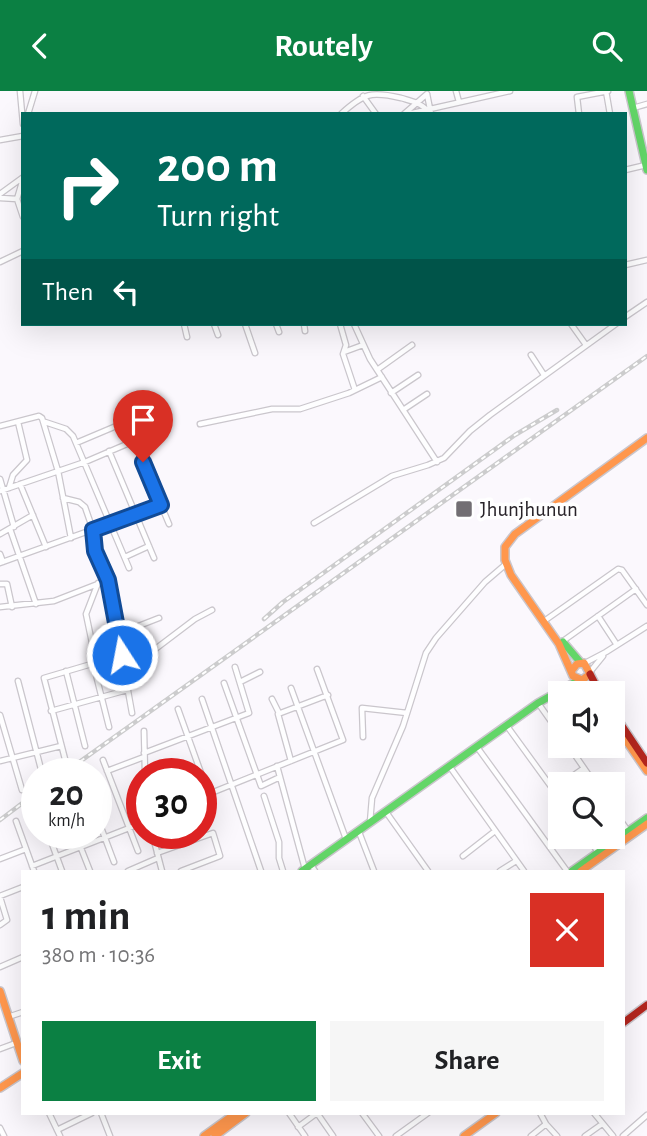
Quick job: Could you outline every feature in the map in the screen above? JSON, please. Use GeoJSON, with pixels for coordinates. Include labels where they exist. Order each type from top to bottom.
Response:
{"type":"FeatureCollection","features":[{"type":"Feature","properties":{"kind":"main road"},"geometry":{"type":"LineString","coordinates":[[629,91],[644,146],[646,168]]}},
{"type":"Feature","properties":{"kind":"main road"},"geometry":{"type":"LineString","coordinates":[[590,673],[581,680],[575,678],[567,654],[512,575],[504,550],[511,537],[647,438]]}},
{"type":"Feature","properties":{"kind":"main road"},"geometry":{"type":"LineString","coordinates":[[512,575],[518,579],[594,681]]}},
{"type":"Feature","properties":{"kind":"main road"},"geometry":{"type":"LineString","coordinates":[[565,681],[572,670],[582,663]]}},
{"type":"Feature","properties":{"kind":"main road"},"geometry":{"type":"LineString","coordinates":[[308,869],[548,697]]}},
{"type":"Feature","properties":{"kind":"main road"},"geometry":{"type":"LineString","coordinates":[[625,730],[647,763]]}},
{"type":"Feature","properties":{"kind":"main road"},"geometry":{"type":"LineString","coordinates":[[625,739],[647,771]]}},
{"type":"Feature","properties":{"kind":"main road"},"geometry":{"type":"LineString","coordinates":[[572,870],[647,818]]}},
{"type":"Feature","properties":{"kind":"main road"},"geometry":{"type":"LineString","coordinates":[[582,870],[647,824]]}},
{"type":"Feature","properties":{"kind":"main road"},"geometry":{"type":"LineString","coordinates":[[0,991],[21,1056]]}},
{"type":"Feature","properties":{"kind":"main road"},"geometry":{"type":"LineString","coordinates":[[625,1016],[647,999]]}},
{"type":"Feature","properties":{"kind":"main road"},"geometry":{"type":"LineString","coordinates":[[625,1022],[647,1005]]}},
{"type":"Feature","properties":{"kind":"main road"},"geometry":{"type":"LineString","coordinates":[[0,1089],[21,1074]]}},
{"type":"Feature","properties":{"kind":"main road"},"geometry":{"type":"LineString","coordinates":[[204,1136],[233,1115]]}},
{"type":"Feature","properties":{"kind":"main road"},"geometry":{"type":"LineString","coordinates":[[215,1136],[243,1115]]}},
{"type":"Feature","properties":{"kind":"main road"},"geometry":{"type":"LineString","coordinates":[[455,1136],[485,1116]]}},
{"type":"Feature","properties":{"kind":"main road"},"geometry":{"type":"LineString","coordinates":[[464,1136],[485,1116]]}},
{"type":"Feature","properties":{"kind":"street"},"geometry":{"type":"LineString","coordinates":[[20,91],[22,112]]}},
{"type":"Feature","properties":{"kind":"street"},"geometry":{"type":"LineString","coordinates":[[456,91],[459,102]]}},
{"type":"Feature","properties":{"kind":"street"},"geometry":{"type":"LineString","coordinates":[[429,111],[510,91]]}},
{"type":"Feature","properties":{"kind":"street"},"geometry":{"type":"LineString","coordinates":[[579,112],[577,97],[607,91],[610,112]]}},
{"type":"Feature","properties":{"kind":"street"},"geometry":{"type":"LineString","coordinates":[[29,112],[34,92]]}},
{"type":"Feature","properties":{"kind":"street"},"geometry":{"type":"LineString","coordinates":[[343,112],[363,96],[384,92],[418,103],[429,111]]}},
{"type":"Feature","properties":{"kind":"street"},"geometry":{"type":"LineString","coordinates":[[427,92],[429,111]]}},
{"type":"Feature","properties":{"kind":"street"},"geometry":{"type":"LineString","coordinates":[[408,112],[427,92]]}},
{"type":"Feature","properties":{"kind":"street"},"geometry":{"type":"LineString","coordinates":[[363,96],[375,112]]}},
{"type":"Feature","properties":{"kind":"street"},"geometry":{"type":"LineString","coordinates":[[633,108],[647,104]]}},
{"type":"Feature","properties":{"kind":"street"},"geometry":{"type":"LineString","coordinates":[[0,140],[21,136]]}},
{"type":"Feature","properties":{"kind":"street"},"geometry":{"type":"LineString","coordinates":[[627,170],[646,168]]}},
{"type":"Feature","properties":{"kind":"street"},"geometry":{"type":"LineString","coordinates":[[0,196],[21,180]]}},
{"type":"Feature","properties":{"kind":"street"},"geometry":{"type":"LineString","coordinates":[[21,185],[17,199],[21,211]]}},
{"type":"Feature","properties":{"kind":"street"},"geometry":{"type":"LineString","coordinates":[[0,196],[17,199]]}},
{"type":"Feature","properties":{"kind":"street"},"geometry":{"type":"LineString","coordinates":[[0,263],[21,252]]}},
{"type":"Feature","properties":{"kind":"street"},"geometry":{"type":"LineString","coordinates":[[627,265],[647,260]]}},
{"type":"Feature","properties":{"kind":"street"},"geometry":{"type":"LineString","coordinates":[[627,316],[647,302]]}},
{"type":"Feature","properties":{"kind":"street"},"geometry":{"type":"LineString","coordinates":[[184,326],[187,337]]}},
{"type":"Feature","properties":{"kind":"street"},"geometry":{"type":"LineString","coordinates":[[216,326],[218,335]]}},
{"type":"Feature","properties":{"kind":"street"},"geometry":{"type":"LineString","coordinates":[[246,326],[255,353]]}},
{"type":"Feature","properties":{"kind":"street"},"geometry":{"type":"LineString","coordinates":[[277,326],[279,332]]}},
{"type":"Feature","properties":{"kind":"street"},"geometry":{"type":"LineString","coordinates":[[304,326],[305,331]]}},
{"type":"Feature","properties":{"kind":"street"},"geometry":{"type":"LineString","coordinates":[[341,326],[346,345],[343,352],[355,390]]}},
{"type":"Feature","properties":{"kind":"street"},"geometry":{"type":"LineString","coordinates":[[356,326],[377,370],[437,462]]}},
{"type":"Feature","properties":{"kind":"street"},"geometry":{"type":"LineString","coordinates":[[572,326],[586,345]]}},
{"type":"Feature","properties":{"kind":"street"},"geometry":{"type":"LineString","coordinates":[[314,523],[392,475],[437,462],[452,452],[475,427],[612,326]]}},
{"type":"Feature","properties":{"kind":"street"},"geometry":{"type":"LineString","coordinates":[[343,352],[363,345]]}},
{"type":"Feature","properties":{"kind":"street"},"geometry":{"type":"LineString","coordinates":[[377,370],[412,345]]}},
{"type":"Feature","properties":{"kind":"street"},"geometry":{"type":"LineString","coordinates":[[531,355],[544,375]]}},
{"type":"Feature","properties":{"kind":"street"},"geometry":{"type":"LineString","coordinates":[[391,393],[418,375]]}},
{"type":"Feature","properties":{"kind":"street"},"geometry":{"type":"LineString","coordinates":[[200,424],[272,409],[300,409],[355,390],[382,377]]}},
{"type":"Feature","properties":{"kind":"street"},"geometry":{"type":"LineString","coordinates":[[403,410],[427,394]]}},
{"type":"Feature","properties":{"kind":"street"},"geometry":{"type":"LineString","coordinates":[[0,426],[39,416],[45,422],[66,429],[85,462],[129,568]]}},
{"type":"Feature","properties":{"kind":"street"},"geometry":{"type":"LineString","coordinates":[[9,488],[13,475],[27,460],[18,422]]}},
{"type":"Feature","properties":{"kind":"street"},"geometry":{"type":"LineString","coordinates":[[45,422],[71,538]]}},
{"type":"Feature","properties":{"kind":"street"},"geometry":{"type":"LineString","coordinates":[[76,443],[123,423],[128,426],[169,524]]}},
{"type":"Feature","properties":{"kind":"street"},"geometry":{"type":"LineString","coordinates":[[1,490],[85,462],[134,441]]}},
{"type":"Feature","properties":{"kind":"street"},"geometry":{"type":"LineString","coordinates":[[109,451],[154,558]]}},
{"type":"Feature","properties":{"kind":"street"},"geometry":{"type":"LineString","coordinates":[[0,479],[19,556],[36,604]]}},
{"type":"Feature","properties":{"kind":"street"},"geometry":{"type":"LineString","coordinates":[[20,484],[46,547]]}},
{"type":"Feature","properties":{"kind":"street"},"geometry":{"type":"LineString","coordinates":[[63,498],[84,505],[93,530],[95,551],[108,580],[132,713]]}},
{"type":"Feature","properties":{"kind":"street"},"geometry":{"type":"LineString","coordinates":[[0,554],[1,563],[161,505]]}},
{"type":"Feature","properties":{"kind":"street"},"geometry":{"type":"LineString","coordinates":[[0,534],[33,515]]}},
{"type":"Feature","properties":{"kind":"street"},"geometry":{"type":"LineString","coordinates":[[125,557],[149,546]]}},
{"type":"Feature","properties":{"kind":"street"},"geometry":{"type":"LineString","coordinates":[[370,824],[372,798],[407,713],[417,675],[429,647],[485,582],[506,563]]}},
{"type":"Feature","properties":{"kind":"street"},"geometry":{"type":"LineString","coordinates":[[547,619],[618,569],[622,570],[647,605]]}},
{"type":"Feature","properties":{"kind":"street"},"geometry":{"type":"LineString","coordinates":[[0,607],[54,601],[108,580]]}},
{"type":"Feature","properties":{"kind":"street"},"geometry":{"type":"LineString","coordinates":[[99,582],[86,614],[109,727]]}},
{"type":"Feature","properties":{"kind":"street"},"geometry":{"type":"LineString","coordinates":[[0,584],[7,584],[12,607]]}},
{"type":"Feature","properties":{"kind":"street"},"geometry":{"type":"LineString","coordinates":[[563,641],[636,589]]}},
{"type":"Feature","properties":{"kind":"street"},"geometry":{"type":"LineString","coordinates":[[124,673],[195,619],[212,610]]}},
{"type":"Feature","properties":{"kind":"street"},"geometry":{"type":"LineString","coordinates":[[598,616],[617,645]]}},
{"type":"Feature","properties":{"kind":"street"},"geometry":{"type":"LineString","coordinates":[[118,634],[159,618]]}},
{"type":"Feature","properties":{"kind":"street"},"geometry":{"type":"LineString","coordinates":[[582,663],[606,653],[647,626]]}},
{"type":"Feature","properties":{"kind":"street"},"geometry":{"type":"LineString","coordinates":[[590,673],[606,653]]}},
{"type":"Feature","properties":{"kind":"street"},"geometry":{"type":"LineString","coordinates":[[65,758],[44,678],[122,655]]}},
{"type":"Feature","properties":{"kind":"street"},"geometry":{"type":"LineString","coordinates":[[112,769],[250,711],[235,667]]}},
{"type":"Feature","properties":{"kind":"street"},"geometry":{"type":"LineString","coordinates":[[217,791],[343,739],[317,669]]}},
{"type":"Feature","properties":{"kind":"street"},"geometry":{"type":"LineString","coordinates":[[65,671],[85,745]]}},
{"type":"Feature","properties":{"kind":"street"},"geometry":{"type":"LineString","coordinates":[[240,682],[260,672]]}},
{"type":"Feature","properties":{"kind":"street"},"geometry":{"type":"LineString","coordinates":[[18,681],[38,758]]}},
{"type":"Feature","properties":{"kind":"street"},"geometry":{"type":"LineString","coordinates":[[224,683],[262,787],[280,777]]}},
{"type":"Feature","properties":{"kind":"street"},"geometry":{"type":"LineString","coordinates":[[291,688],[346,840]]}},
{"type":"Feature","properties":{"kind":"street"},"geometry":{"type":"LineString","coordinates":[[51,711],[127,690]]}},
{"type":"Feature","properties":{"kind":"street"},"geometry":{"type":"LineString","coordinates":[[279,713],[328,695]]}},
{"type":"Feature","properties":{"kind":"street"},"geometry":{"type":"LineString","coordinates":[[202,699],[261,870]]}},
{"type":"Feature","properties":{"kind":"street"},"geometry":{"type":"LineString","coordinates":[[272,699],[279,713],[277,717],[291,761]]}},
{"type":"Feature","properties":{"kind":"street"},"geometry":{"type":"LineString","coordinates":[[538,703],[548,717]]}},
{"type":"Feature","properties":{"kind":"street"},"geometry":{"type":"LineString","coordinates":[[363,737],[362,708],[407,713]]}},
{"type":"Feature","properties":{"kind":"street"},"geometry":{"type":"LineString","coordinates":[[178,709],[195,758]]}},
{"type":"Feature","properties":{"kind":"street"},"geometry":{"type":"LineString","coordinates":[[0,715],[21,786]]}},
{"type":"Feature","properties":{"kind":"street"},"geometry":{"type":"LineString","coordinates":[[506,725],[548,782]]}},
{"type":"Feature","properties":{"kind":"street"},"geometry":{"type":"LineString","coordinates":[[144,731],[144,758]]}},
{"type":"Feature","properties":{"kind":"street"},"geometry":{"type":"LineString","coordinates":[[0,761],[61,746]]}},
{"type":"Feature","properties":{"kind":"street"},"geometry":{"type":"LineString","coordinates":[[477,747],[569,870]]}},
{"type":"Feature","properties":{"kind":"street"},"geometry":{"type":"LineString","coordinates":[[577,758],[587,772]]}},
{"type":"Feature","properties":{"kind":"street"},"geometry":{"type":"LineString","coordinates":[[277,767],[308,869]]}},
{"type":"Feature","properties":{"kind":"street"},"geometry":{"type":"LineString","coordinates":[[450,767],[523,870]]}},
{"type":"Feature","properties":{"kind":"street"},"geometry":{"type":"LineString","coordinates":[[578,772],[584,768]]}},
{"type":"Feature","properties":{"kind":"street"},"geometry":{"type":"LineString","coordinates":[[112,784],[126,820]]}},
{"type":"Feature","properties":{"kind":"street"},"geometry":{"type":"LineString","coordinates":[[264,796],[279,842],[283,870]]}},
{"type":"Feature","properties":{"kind":"street"},"geometry":{"type":"LineString","coordinates":[[386,812],[427,870]]}},
{"type":"Feature","properties":{"kind":"street"},"geometry":{"type":"LineString","coordinates":[[16,821],[21,835]]}},
{"type":"Feature","properties":{"kind":"street"},"geometry":{"type":"LineString","coordinates":[[625,827],[629,832]]}},
{"type":"Feature","properties":{"kind":"street"},"geometry":{"type":"LineString","coordinates":[[463,856],[495,831]]}},
{"type":"Feature","properties":{"kind":"street"},"geometry":{"type":"LineString","coordinates":[[359,832],[374,870]]}},
{"type":"Feature","properties":{"kind":"street"},"geometry":{"type":"LineString","coordinates":[[130,870],[213,833],[220,856],[184,870]]}},
{"type":"Feature","properties":{"kind":"street"},"geometry":{"type":"LineString","coordinates":[[0,859],[26,849],[33,869],[76,849]]}},
{"type":"Feature","properties":{"kind":"street"},"geometry":{"type":"LineString","coordinates":[[53,849],[62,870]]}},
{"type":"Feature","properties":{"kind":"street"},"geometry":{"type":"LineString","coordinates":[[82,849],[90,870]]}},
{"type":"Feature","properties":{"kind":"street"},"geometry":{"type":"LineString","coordinates":[[109,849],[114,862]]}},
{"type":"Feature","properties":{"kind":"street"},"geometry":{"type":"LineString","coordinates":[[156,849],[162,870]]}},
{"type":"Feature","properties":{"kind":"street"},"geometry":{"type":"LineString","coordinates":[[595,849],[598,853]]}},
{"type":"Feature","properties":{"kind":"street"},"geometry":{"type":"LineString","coordinates":[[502,870],[516,861]]}},
{"type":"Feature","properties":{"kind":"street"},"geometry":{"type":"LineString","coordinates":[[0,925],[7,920],[0,896],[21,888]]}},
{"type":"Feature","properties":{"kind":"street"},"geometry":{"type":"LineString","coordinates":[[0,967],[21,958]]}},
{"type":"Feature","properties":{"kind":"street"},"geometry":{"type":"LineString","coordinates":[[8,1017],[21,1013]]}},
{"type":"Feature","properties":{"kind":"street"},"geometry":{"type":"LineString","coordinates":[[0,1049],[16,1043]]}},
{"type":"Feature","properties":{"kind":"street"},"geometry":{"type":"LineString","coordinates":[[50,1115],[58,1134],[89,1115]]}},
{"type":"Feature","properties":{"kind":"street"},"geometry":{"type":"LineString","coordinates":[[102,1115],[110,1136]]}},
{"type":"Feature","properties":{"kind":"street"},"geometry":{"type":"LineString","coordinates":[[223,1115],[225,1121]]}},
{"type":"Feature","properties":{"kind":"street"},"geometry":{"type":"LineString","coordinates":[[290,1115],[305,1136]]}},
{"type":"Feature","properties":{"kind":"street"},"geometry":{"type":"LineString","coordinates":[[298,1126],[314,1115]]}},
{"type":"Feature","properties":{"kind":"street"},"geometry":{"type":"LineString","coordinates":[[318,1115],[333,1136]]}},
{"type":"Feature","properties":{"kind":"street"},"geometry":{"type":"LineString","coordinates":[[363,1115],[379,1136]]}},
{"type":"Feature","properties":{"kind":"street"},"geometry":{"type":"LineString","coordinates":[[396,1136],[425,1115]]}},
{"type":"Feature","properties":{"kind":"street"},"geometry":{"type":"LineString","coordinates":[[541,1115],[557,1136]]}},
{"type":"Feature","properties":{"kind":"street"},"geometry":{"type":"LineString","coordinates":[[595,1115],[612,1136]]}},
{"type":"Feature","properties":{"kind":"street"},"geometry":{"type":"LineString","coordinates":[[623,1136],[647,1115]]}},
{"type":"Feature","properties":{"kind":"street"},"geometry":{"type":"LineString","coordinates":[[531,1136],[546,1124]]}},
{"type":"Feature","properties":{"kind":"street"},"geometry":{"type":"LineString","coordinates":[[585,1136],[602,1124]]}},
{"type":"Feature","properties":{"kind":"street"},"geometry":{"type":"LineString","coordinates":[[0,1128],[4,1136]]}},
{"type":"Feature","properties":{"kind":"railway"},"geometry":{"type":"LineString","coordinates":[[85,758],[647,356]]}},
{"type":"Feature","properties":{"kind":"railway"},"geometry":{"type":"LineString","coordinates":[[264,619],[283,602],[515,435],[557,410]]}},
{"type":"Feature","properties":{"kind":"railway"},"geometry":{"type":"LineString","coordinates":[[0,820],[21,804]]}},
{"type":"Feature","properties":{"kind":"traffic: fast"},"geometry":{"type":"LineString","coordinates":[[629,91],[647,170]]}},
{"type":"Feature","properties":{"kind":"traffic: fast"},"geometry":{"type":"LineString","coordinates":[[563,642],[581,663]]}},
{"type":"Feature","properties":{"kind":"traffic: fast"},"geometry":{"type":"LineString","coordinates":[[303,870],[538,703],[579,680]]}},
{"type":"Feature","properties":{"kind":"traffic: fast"},"geometry":{"type":"LineString","coordinates":[[573,870],[647,818]]}},
{"type":"Feature","properties":{"kind":"traffic: slow"},"geometry":{"type":"LineString","coordinates":[[573,669],[577,664],[584,663],[590,674],[582,680],[573,676],[559,644],[511,575],[505,560],[505,547],[515,534],[647,438]]}},
{"type":"Feature","properties":{"kind":"traffic: slow"},"geometry":{"type":"LineString","coordinates":[[625,739],[647,771]]}},
{"type":"Feature","properties":{"kind":"traffic: slow"},"geometry":{"type":"LineString","coordinates":[[582,870],[647,824]]}},
{"type":"Feature","properties":{"kind":"traffic: slow"},"geometry":{"type":"LineString","coordinates":[[0,991],[21,1055]]}},
{"type":"Feature","properties":{"kind":"traffic: slow"},"geometry":{"type":"LineString","coordinates":[[0,1088],[21,1074]]}},
{"type":"Feature","properties":{"kind":"traffic: slow"},"geometry":{"type":"LineString","coordinates":[[204,1136],[233,1115]]}},
{"type":"Feature","properties":{"kind":"traffic: slow"},"geometry":{"type":"LineString","coordinates":[[215,1136],[243,1115]]}},
{"type":"Feature","properties":{"kind":"traffic: slow"},"geometry":{"type":"LineString","coordinates":[[464,1136],[493,1115]]}},
{"type":"Feature","properties":{"kind":"traffic: jam"},"geometry":{"type":"LineString","coordinates":[[590,674],[594,681]]}},
{"type":"Feature","properties":{"kind":"traffic: jam"},"geometry":{"type":"LineString","coordinates":[[625,730],[647,763]]}},
{"type":"Feature","properties":{"kind":"traffic: jam"},"geometry":{"type":"LineString","coordinates":[[625,1022],[647,1005]]}},
{"type":"Feature","properties":{"kind":"place","name":"Jhunjhunun"},"geometry":{"type":"Point","coordinates":[464,509]}},
{"type":"Feature","properties":{"kind":"route"},"geometry":{"type":"LineString","coordinates":[[122,655],[108,580],[95,551],[93,530],[161,505],[143,462]]}}]}
